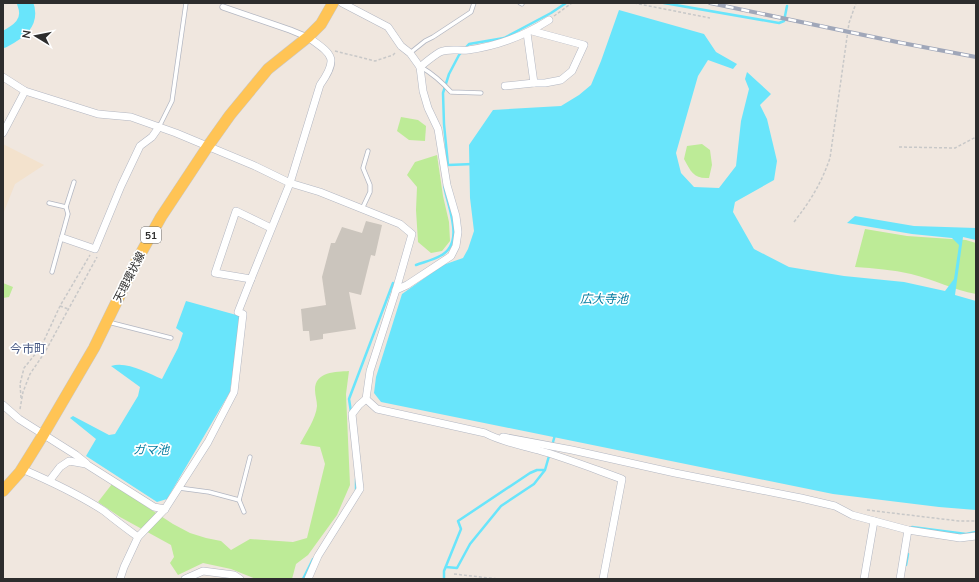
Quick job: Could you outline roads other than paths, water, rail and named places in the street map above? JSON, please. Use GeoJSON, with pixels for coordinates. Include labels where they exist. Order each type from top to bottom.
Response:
{"type":"FeatureCollection","features":[{"type":"Feature","properties":{"kind":"main road","name":"天理環状線"},"geometry":{"type":"LineString","coordinates":[[3,491],[22,469],[43,435],[94,348],[136,262],[161,217],[208,146],[235,109],[268,69],[308,37],[321,24],[333,3]]}},
{"type":"Feature","properties":{"kind":"street"},"geometry":{"type":"LineString","coordinates":[[342,3],[388,27],[401,46],[410,53],[420,67],[423,90],[428,108],[438,129],[447,186],[456,216],[458,232],[456,246],[451,256],[407,285],[396,290]]}},
{"type":"Feature","properties":{"kind":"street"},"geometry":{"type":"LineString","coordinates":[[120,579],[124,566],[138,537],[165,509],[179,488],[208,442],[234,392],[243,314],[238,312],[250,279],[290,183],[320,85],[328,75],[332,60],[328,52],[308,37],[223,7]]}},
{"type":"Feature","properties":{"kind":"street"},"geometry":{"type":"LineString","coordinates":[[420,67],[441,52],[456,49],[466,50],[508,41],[529,32],[549,20]]}},
{"type":"Feature","properties":{"kind":"street"},"geometry":{"type":"LineString","coordinates":[[505,86],[545,83],[561,80],[572,71],[584,44],[529,32]]}},
{"type":"Feature","properties":{"kind":"street"},"geometry":{"type":"LineString","coordinates":[[529,32],[534,83]]}},
{"type":"Feature","properties":{"kind":"street"},"geometry":{"type":"LineString","coordinates":[[3,77],[25,91],[98,114],[131,117],[159,127],[255,166],[290,183],[320,192],[400,224],[412,234],[370,371],[366,399],[352,414],[360,489],[318,556],[308,579]]}},
{"type":"Feature","properties":{"kind":"street"},"geometry":{"type":"LineString","coordinates":[[3,133],[25,91]]}},
{"type":"Feature","properties":{"kind":"street"},"geometry":{"type":"LineString","coordinates":[[63,238],[95,249],[120,186],[140,146],[152,137],[159,127]]}},
{"type":"Feature","properties":{"kind":"street"},"geometry":{"type":"LineString","coordinates":[[250,279],[215,273],[236,211],[271,228]]}},
{"type":"Feature","properties":{"kind":"street"},"geometry":{"type":"LineString","coordinates":[[366,399],[377,409],[675,473],[801,498],[835,506],[852,515],[908,530],[960,538],[976,536]]}},
{"type":"Feature","properties":{"kind":"street"},"geometry":{"type":"LineString","coordinates":[[3,405],[18,419],[76,454],[86,464],[154,507],[165,509]]}},
{"type":"Feature","properties":{"kind":"street"},"geometry":{"type":"LineString","coordinates":[[485,433],[496,439],[538,450],[622,479],[603,579]]}},
{"type":"Feature","properties":{"kind":"street"},"geometry":{"type":"LineString","coordinates":[[50,480],[60,467],[68,461],[86,464]]}},
{"type":"Feature","properties":{"kind":"street"},"geometry":{"type":"LineString","coordinates":[[22,469],[50,480],[72,492],[103,511],[138,537]]}},
{"type":"Feature","properties":{"kind":"street"},"geometry":{"type":"LineString","coordinates":[[864,579],[874,521]]}},
{"type":"Feature","properties":{"kind":"street"},"geometry":{"type":"LineString","coordinates":[[900,579],[908,530]]}},
{"type":"Feature","properties":{"kind":"street"},"geometry":{"type":"LineString","coordinates":[[185,579],[203,571],[234,575],[240,579]]}},
{"type":"Feature","properties":{"kind":"lane"},"geometry":{"type":"LineString","coordinates":[[159,127],[172,101],[186,3]]}},
{"type":"Feature","properties":{"kind":"lane"},"geometry":{"type":"LineString","coordinates":[[410,53],[425,41],[471,12],[474,3]]}},
{"type":"Feature","properties":{"kind":"lane"},"geometry":{"type":"LineString","coordinates":[[420,67],[442,81],[451,92],[481,93]]}},
{"type":"Feature","properties":{"kind":"lane"},"geometry":{"type":"LineString","coordinates":[[362,209],[370,192],[370,185],[364,168],[368,151]]}},
{"type":"Feature","properties":{"kind":"lane"},"geometry":{"type":"LineString","coordinates":[[52,272],[63,238],[63,229],[68,214],[66,207],[74,182]]}},
{"type":"Feature","properties":{"kind":"lane"},"geometry":{"type":"LineString","coordinates":[[49,203],[66,207]]}},
{"type":"Feature","properties":{"kind":"lane"},"geometry":{"type":"LineString","coordinates":[[107,322],[171,338]]}},
{"type":"Feature","properties":{"kind":"lane"},"geometry":{"type":"LineString","coordinates":[[244,512],[239,500],[250,457]]}},
{"type":"Feature","properties":{"kind":"lane"},"geometry":{"type":"LineString","coordinates":[[179,488],[209,492],[239,500]]}},
{"type":"Feature","properties":{"kind":"water","name":"広大寺池"},"geometry":{"type":"Polygon","coordinates":[[[619,10],[704,34],[716,52],[737,64],[733,69],[708,60],[698,76],[676,153],[681,173],[694,187],[719,188],[736,166],[741,121],[749,89],[745,79],[747,72],[771,94],[760,105],[767,119],[777,161],[774,180],[735,202],[733,212],[754,249],[789,267],[844,276],[904,282],[945,291],[954,279],[959,245],[952,238],[912,234],[847,223],[855,216],[914,226],[976,228],[976,240],[963,237],[955,295],[976,301],[976,510],[833,494],[381,402],[374,393],[376,377],[402,294],[443,265],[463,258],[468,249],[474,231],[470,198],[469,145],[493,110],[561,106],[579,95],[591,85],[619,10]]]}},
{"type":"Feature","properties":{"kind":"water","name":"ガマ池"},"geometry":{"type":"Polygon","coordinates":[[[186,301],[240,316],[230,392],[167,499],[157,502],[86,456],[96,439],[70,418],[73,416],[109,435],[115,434],[138,396],[140,387],[111,366],[130,366],[162,379],[178,348],[183,333],[176,328],[186,301]]]}},
{"type":"Feature","properties":{"kind":"waterway"},"geometry":{"type":"LineString","coordinates":[[3,40],[19,30],[26,21],[27,10],[25,3]]}},
{"type":"Feature","properties":{"kind":"waterway"},"geometry":{"type":"LineString","coordinates":[[473,164],[448,165],[443,93],[449,74],[459,55],[469,44],[504,38],[551,13],[566,3]]}},
{"type":"Feature","properties":{"kind":"waterway"},"geometry":{"type":"LineString","coordinates":[[664,3],[779,23],[784,21],[787,6]]}},
{"type":"Feature","properties":{"kind":"waterway"},"geometry":{"type":"LineString","coordinates":[[416,265],[440,256],[448,250],[452,242],[453,224],[444,185]]}},
{"type":"Feature","properties":{"kind":"waterway"},"geometry":{"type":"LineString","coordinates":[[351,412],[349,399],[393,283]]}},
{"type":"Feature","properties":{"kind":"waterway"},"geometry":{"type":"LineString","coordinates":[[446,567],[457,568],[470,544],[501,506],[534,484],[545,470],[555,435]]}},
{"type":"Feature","properties":{"kind":"waterway"},"geometry":{"type":"LineString","coordinates":[[444,579],[444,571],[461,529],[458,521],[530,473],[537,470],[544,470]]}},
{"type":"Feature","properties":{"kind":"waterway"},"geometry":{"type":"LineString","coordinates":[[356,479],[356,490]]}},
{"type":"Feature","properties":{"kind":"waterway"},"geometry":{"type":"LineString","coordinates":[[911,529],[912,527],[966,534],[976,532]]}},
{"type":"Feature","properties":{"kind":"waterway"},"geometry":{"type":"LineString","coordinates":[[906,565],[908,554]]}},
{"type":"Feature","properties":{"kind":"waterway"},"geometry":{"type":"LineString","coordinates":[[303,579],[313,559]]}},
{"type":"Feature","properties":{"kind":"railway"},"geometry":{"type":"LineString","coordinates":[[710,3],[976,57]]}},
{"type":"Feature","properties":{"kind":"district","name":"今市町"},"geometry":{"type":"Point","coordinates":[28,349]}}]}
